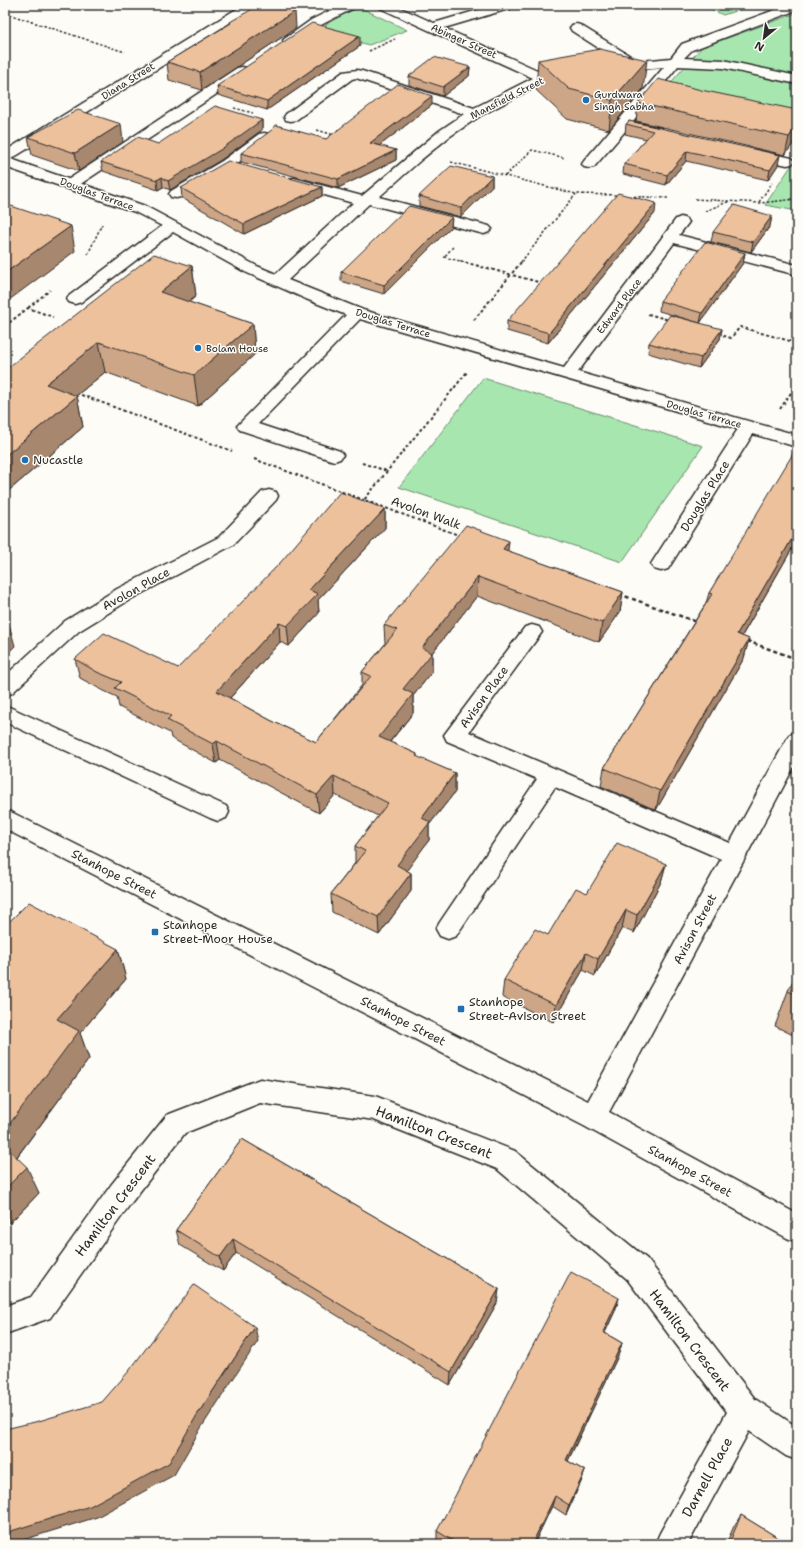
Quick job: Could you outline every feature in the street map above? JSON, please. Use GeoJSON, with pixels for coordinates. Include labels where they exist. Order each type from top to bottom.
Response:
{"type":"FeatureCollection","features":[{"type":"Feature","properties":{"kind":"street","name":"Diana Street"},"geometry":{"type":"LineString","coordinates":[[5,156],[252,5]]}},
{"type":"Feature","properties":{"kind":"street"},"geometry":{"type":"LineString","coordinates":[[277,48],[315,23],[350,5]]}},
{"type":"Feature","properties":{"kind":"street","name":"Abinger Street"},"geometry":{"type":"LineString","coordinates":[[384,5],[544,78]]}},
{"type":"Feature","properties":{"kind":"street"},"geometry":{"type":"LineString","coordinates":[[431,26],[508,5]]}},
{"type":"Feature","properties":{"kind":"street"},"geometry":{"type":"LineString","coordinates":[[589,164],[687,47],[797,6]]}},
{"type":"Feature","properties":{"kind":"street"},"geometry":{"type":"LineString","coordinates":[[576,28],[635,65]]}},
{"type":"Feature","properties":{"kind":"street"},"geometry":{"type":"LineString","coordinates":[[605,69],[675,62],[722,64],[797,80]]}},
{"type":"Feature","properties":{"kind":"street"},"geometry":{"type":"LineString","coordinates":[[72,184],[252,65]]}},
{"type":"Feature","properties":{"kind":"street","name":"Mansfield Street"},"geometry":{"type":"LineString","coordinates":[[278,281],[365,200],[444,134],[475,112],[544,78],[582,72]]}},
{"type":"Feature","properties":{"kind":"street"},"geometry":{"type":"LineString","coordinates":[[291,117],[348,75],[357,74],[475,112]]}},
{"type":"Feature","properties":{"kind":"street"},"geometry":{"type":"LineString","coordinates":[[624,124],[668,134]]}},
{"type":"Feature","properties":{"kind":"street"},"geometry":{"type":"LineString","coordinates":[[176,194],[227,164],[268,134]]}},
{"type":"Feature","properties":{"kind":"street"},"geometry":{"type":"LineString","coordinates":[[735,149],[787,161]]}},
{"type":"Feature","properties":{"kind":"street","name":"Douglas Terrace"},"geometry":{"type":"LineString","coordinates":[[5,162],[72,184],[140,209],[251,269],[312,296],[357,313],[797,441]]}},
{"type":"Feature","properties":{"kind":"street"},"geometry":{"type":"LineString","coordinates":[[227,164],[242,168]]}},
{"type":"Feature","properties":{"kind":"street"},"geometry":{"type":"LineString","coordinates":[[280,178],[484,230]]}},
{"type":"Feature","properties":{"kind":"street","name":"Edward Place"},"geometry":{"type":"LineString","coordinates":[[568,374],[681,222]]}},
{"type":"Feature","properties":{"kind":"street"},"geometry":{"type":"LineString","coordinates":[[75,299],[172,225]]}},
{"type":"Feature","properties":{"kind":"street"},"geometry":{"type":"LineString","coordinates":[[670,237],[797,270]]}},
{"type":"Feature","properties":{"kind":"street"},"geometry":{"type":"LineString","coordinates":[[334,455],[246,426],[357,313]]}},
{"type":"Feature","properties":{"kind":"street","name":"Douglas Place"},"geometry":{"type":"LineString","coordinates":[[661,564],[748,427]]}},
{"type":"Feature","properties":{"kind":"street","name":"Avolon Place"},"geometry":{"type":"LineString","coordinates":[[5,688],[72,626],[124,594],[226,541],[269,496]]}},
{"type":"Feature","properties":{"kind":"street","name":"Avison Place"},"geometry":{"type":"LineString","coordinates":[[532,632],[455,735],[736,855]]}},
{"type":"Feature","properties":{"kind":"street"},"geometry":{"type":"LineString","coordinates":[[5,713],[218,812]]}},
{"type":"Feature","properties":{"kind":"street","name":"Avison Street"},"geometry":{"type":"LineString","coordinates":[[593,1117],[797,741]]}},
{"type":"Feature","properties":{"kind":"street"},"geometry":{"type":"LineString","coordinates":[[448,929],[551,776]]}},
{"type":"Feature","properties":{"kind":"street","name":"Stanhope Street"},"geometry":{"type":"LineString","coordinates":[[5,819],[593,1117],[797,1229]]}},
{"type":"Feature","properties":{"kind":"street","name":"Hamilton Crescent"},"geometry":{"type":"LineString","coordinates":[[5,1320],[40,1308],[121,1194],[176,1124],[260,1090],[375,1108],[506,1160],[636,1269],[744,1410],[797,1445]]}},
{"type":"Feature","properties":{"kind":"street","name":"Darnell Place"},"geometry":{"type":"LineString","coordinates":[[671,1544],[744,1410]]}},
{"type":"Feature","properties":{"kind":"path"},"geometry":{"type":"LineString","coordinates":[[5,14],[158,62]]}},
{"type":"Feature","properties":{"kind":"path"},"geometry":{"type":"LineString","coordinates":[[348,75],[349,65],[371,49],[431,26]]}},
{"type":"Feature","properties":{"kind":"path"},"geometry":{"type":"LineString","coordinates":[[201,99],[259,115]]}},
{"type":"Feature","properties":{"kind":"path"},"geometry":{"type":"LineString","coordinates":[[312,129],[334,135]]}},
{"type":"Feature","properties":{"kind":"path"},"geometry":{"type":"LineString","coordinates":[[504,176],[532,150],[589,164]]}},
{"type":"Feature","properties":{"kind":"path"},"geometry":{"type":"LineString","coordinates":[[448,162],[576,194],[669,198]]}},
{"type":"Feature","properties":{"kind":"path"},"geometry":{"type":"LineString","coordinates":[[456,342],[576,194]]}},
{"type":"Feature","properties":{"kind":"path"},"geometry":{"type":"LineString","coordinates":[[692,199],[758,203],[797,199]]}},
{"type":"Feature","properties":{"kind":"path"},"geometry":{"type":"LineString","coordinates":[[88,254],[113,200]]}},
{"type":"Feature","properties":{"kind":"path"},"geometry":{"type":"LineString","coordinates":[[5,326],[50,289]]}},
{"type":"Feature","properties":{"kind":"path"},"geometry":{"type":"LineString","coordinates":[[28,308],[54,317],[75,299]]}},
{"type":"Feature","properties":{"kind":"path"},"geometry":{"type":"LineString","coordinates":[[364,500],[485,350]]}},
{"type":"Feature","properties":{"kind":"path"},"geometry":{"type":"LineString","coordinates":[[5,367],[17,372]]}},
{"type":"Feature","properties":{"kind":"path"},"geometry":{"type":"LineString","coordinates":[[778,412],[797,384]]}},
{"type":"Feature","properties":{"kind":"path"},"geometry":{"type":"LineString","coordinates":[[73,392],[237,453]]}},
{"type":"Feature","properties":{"kind":"path","name":"Avolon Walk"},"geometry":{"type":"LineString","coordinates":[[252,459],[468,538]]}},
{"type":"Feature","properties":{"kind":"path"},"geometry":{"type":"LineString","coordinates":[[618,593],[700,624]]}},
{"type":"Feature","properties":{"kind":"path"},"geometry":{"type":"LineString","coordinates":[[745,640],[797,659]]}},
{"type":"Feature","properties":{"kind":"green space"},"geometry":{"type":"Polygon","coordinates":[[[703,5],[754,5],[723,15],[703,5]]]}},
{"type":"Feature","properties":{"kind":"green space"},"geometry":{"type":"Polygon","coordinates":[[[359,7],[407,30],[369,45],[318,31],[332,20],[359,7]]]}},
{"type":"Feature","properties":{"kind":"green space"},"geometry":{"type":"Polygon","coordinates":[[[797,13],[797,116],[666,88],[702,47],[797,13]]]}},
{"type":"Feature","properties":{"kind":"green space"},"geometry":{"type":"Polygon","coordinates":[[[797,157],[797,211],[765,205],[797,157]]]}},
{"type":"Feature","properties":{"kind":"green space"},"geometry":{"type":"Polygon","coordinates":[[[483,378],[703,446],[622,562],[399,487],[483,378]]]}},
{"type":"Feature","properties":{"kind":"building"},"geometry":{"type":"Polygon","coordinates":[[[259,5],[274,5],[295,11],[200,72],[167,62],[231,23],[230,22],[259,5]]]}},
{"type":"Feature","properties":{"kind":"building"},"geometry":{"type":"Polygon","coordinates":[[[312,23],[360,36],[267,101],[217,86],[312,23]]]}},
{"type":"Feature","properties":{"kind":"building"},"geometry":{"type":"Polygon","coordinates":[[[600,49],[647,60],[612,100],[569,89],[538,60],[600,49]]]}},
{"type":"Feature","properties":{"kind":"building"},"geometry":{"type":"Polygon","coordinates":[[[434,57],[470,67],[443,87],[409,76],[434,57]]]}},
{"type":"Feature","properties":{"kind":"building"},"geometry":{"type":"Polygon","coordinates":[[[658,79],[701,90],[797,110],[797,126],[789,137],[638,103],[658,79]]]}},
{"type":"Feature","properties":{"kind":"building"},"geometry":{"type":"Polygon","coordinates":[[[398,84],[432,96],[370,143],[396,150],[338,179],[241,153],[273,129],[276,125],[326,139],[398,84]]]}},
{"type":"Feature","properties":{"kind":"building"},"geometry":{"type":"Polygon","coordinates":[[[215,106],[262,120],[220,150],[168,181],[162,177],[157,180],[101,162],[138,137],[158,144],[215,106]]]}},
{"type":"Feature","properties":{"kind":"building"},"geometry":{"type":"Polygon","coordinates":[[[78,110],[121,124],[75,153],[28,137],[78,110]]]}},
{"type":"Feature","properties":{"kind":"building"},"geometry":{"type":"Polygon","coordinates":[[[629,121],[780,155],[770,170],[687,151],[667,175],[624,164],[653,131],[626,124],[629,121]]]}},
{"type":"Feature","properties":{"kind":"building"},"geometry":{"type":"Polygon","coordinates":[[[228,161],[322,187],[244,224],[181,188],[228,161]]]}},
{"type":"Feature","properties":{"kind":"building"},"geometry":{"type":"Polygon","coordinates":[[[451,166],[492,176],[461,208],[419,196],[451,166]]]}},
{"type":"Feature","properties":{"kind":"building"},"geometry":{"type":"Polygon","coordinates":[[[618,193],[656,203],[549,333],[507,321],[618,193]]]}},
{"type":"Feature","properties":{"kind":"building"},"geometry":{"type":"Polygon","coordinates":[[[5,204],[71,226],[5,273],[5,204]]]}},
{"type":"Feature","properties":{"kind":"building"},"geometry":{"type":"Polygon","coordinates":[[[734,205],[772,216],[753,242],[713,232],[734,205]]]}},
{"type":"Feature","properties":{"kind":"building"},"geometry":{"type":"Polygon","coordinates":[[[409,206],[452,217],[384,285],[341,272],[409,206]]]}},
{"type":"Feature","properties":{"kind":"building"},"geometry":{"type":"Polygon","coordinates":[[[705,242],[745,253],[702,313],[660,301],[705,242]]]}},
{"type":"Feature","properties":{"kind":"building"},"geometry":{"type":"Polygon","coordinates":[[[154,254],[192,266],[160,292],[253,324],[194,375],[99,342],[46,384],[77,396],[5,456],[5,369],[154,254]]]}},
{"type":"Feature","properties":{"kind":"building"},"geometry":{"type":"Polygon","coordinates":[[[670,315],[722,329],[701,358],[649,343],[670,315]]]}},
{"type":"Feature","properties":{"kind":"building"},"geometry":{"type":"Polygon","coordinates":[[[794,452],[797,453],[797,530],[737,634],[749,639],[660,791],[604,768],[712,594],[709,593],[794,452]]]}},
{"type":"Feature","properties":{"kind":"building"},"geometry":{"type":"Polygon","coordinates":[[[340,492],[385,509],[309,590],[318,594],[287,626],[279,623],[217,691],[270,720],[316,742],[371,676],[362,672],[397,630],[384,625],[466,525],[509,541],[503,549],[623,592],[602,623],[478,577],[422,648],[432,653],[403,689],[413,694],[379,737],[417,754],[416,756],[455,773],[422,818],[430,822],[397,865],[411,873],[378,917],[331,894],[365,851],[355,846],[388,803],[334,776],[317,795],[217,741],[213,744],[167,720],[171,716],[115,688],[121,682],[97,672],[75,659],[104,633],[178,668],[280,563],[340,492]]]}},
{"type":"Feature","properties":{"kind":"building"},"geometry":{"type":"Polygon","coordinates":[[[617,843],[666,864],[637,915],[626,910],[598,959],[586,953],[556,1005],[504,980],[535,929],[548,935],[576,888],[587,893],[617,843]]]}},
{"type":"Feature","properties":{"kind":"building"},"geometry":{"type":"Polygon","coordinates":[[[29,902],[118,949],[57,1019],[79,1031],[5,1130],[5,926],[29,902]]]}},
{"type":"Feature","properties":{"kind":"building"},"geometry":{"type":"Polygon","coordinates":[[[797,973],[797,995],[788,991],[797,973]]]}},
{"type":"Feature","properties":{"kind":"building"},"geometry":{"type":"Polygon","coordinates":[[[242,1139],[499,1289],[451,1372],[233,1239],[220,1257],[176,1230],[242,1139]]]}},
{"type":"Feature","properties":{"kind":"building"},"geometry":{"type":"Polygon","coordinates":[[[5,1146],[27,1167],[5,1189],[5,1146]]]}},
{"type":"Feature","properties":{"kind":"building"},"geometry":{"type":"Polygon","coordinates":[[[571,1272],[619,1298],[603,1332],[622,1343],[566,1460],[585,1471],[569,1505],[555,1496],[532,1544],[458,1544],[437,1531],[571,1272]]]}},
{"type":"Feature","properties":{"kind":"building"},"geometry":{"type":"Polygon","coordinates":[[[194,1285],[255,1327],[197,1415],[169,1463],[90,1506],[5,1533],[5,1429],[39,1421],[102,1402],[129,1371],[194,1285]]]}},
{"type":"Feature","properties":{"kind":"building"},"geometry":{"type":"Polygon","coordinates":[[[741,1515],[788,1544],[729,1544],[741,1515]]]}},
{"type":"Feature","properties":{"kind":"place","name":"Gurdwara Singh Sabha"},"geometry":{"type":"Point","coordinates":[586,100]}},
{"type":"Feature","properties":{"kind":"place","name":"Bolam House"},"geometry":{"type":"Point","coordinates":[198,348]}},
{"type":"Feature","properties":{"kind":"place","name":"Nucastle"},"geometry":{"type":"Point","coordinates":[25,460]}},
{"type":"Feature","properties":{"kind":"place","name":"Stanhope Street-Moor House"},"geometry":{"type":"Point","coordinates":[155,932]}},
{"type":"Feature","properties":{"kind":"place","name":"Stanhope Street-Avison Street"},"geometry":{"type":"Point","coordinates":[461,1009]}}]}
